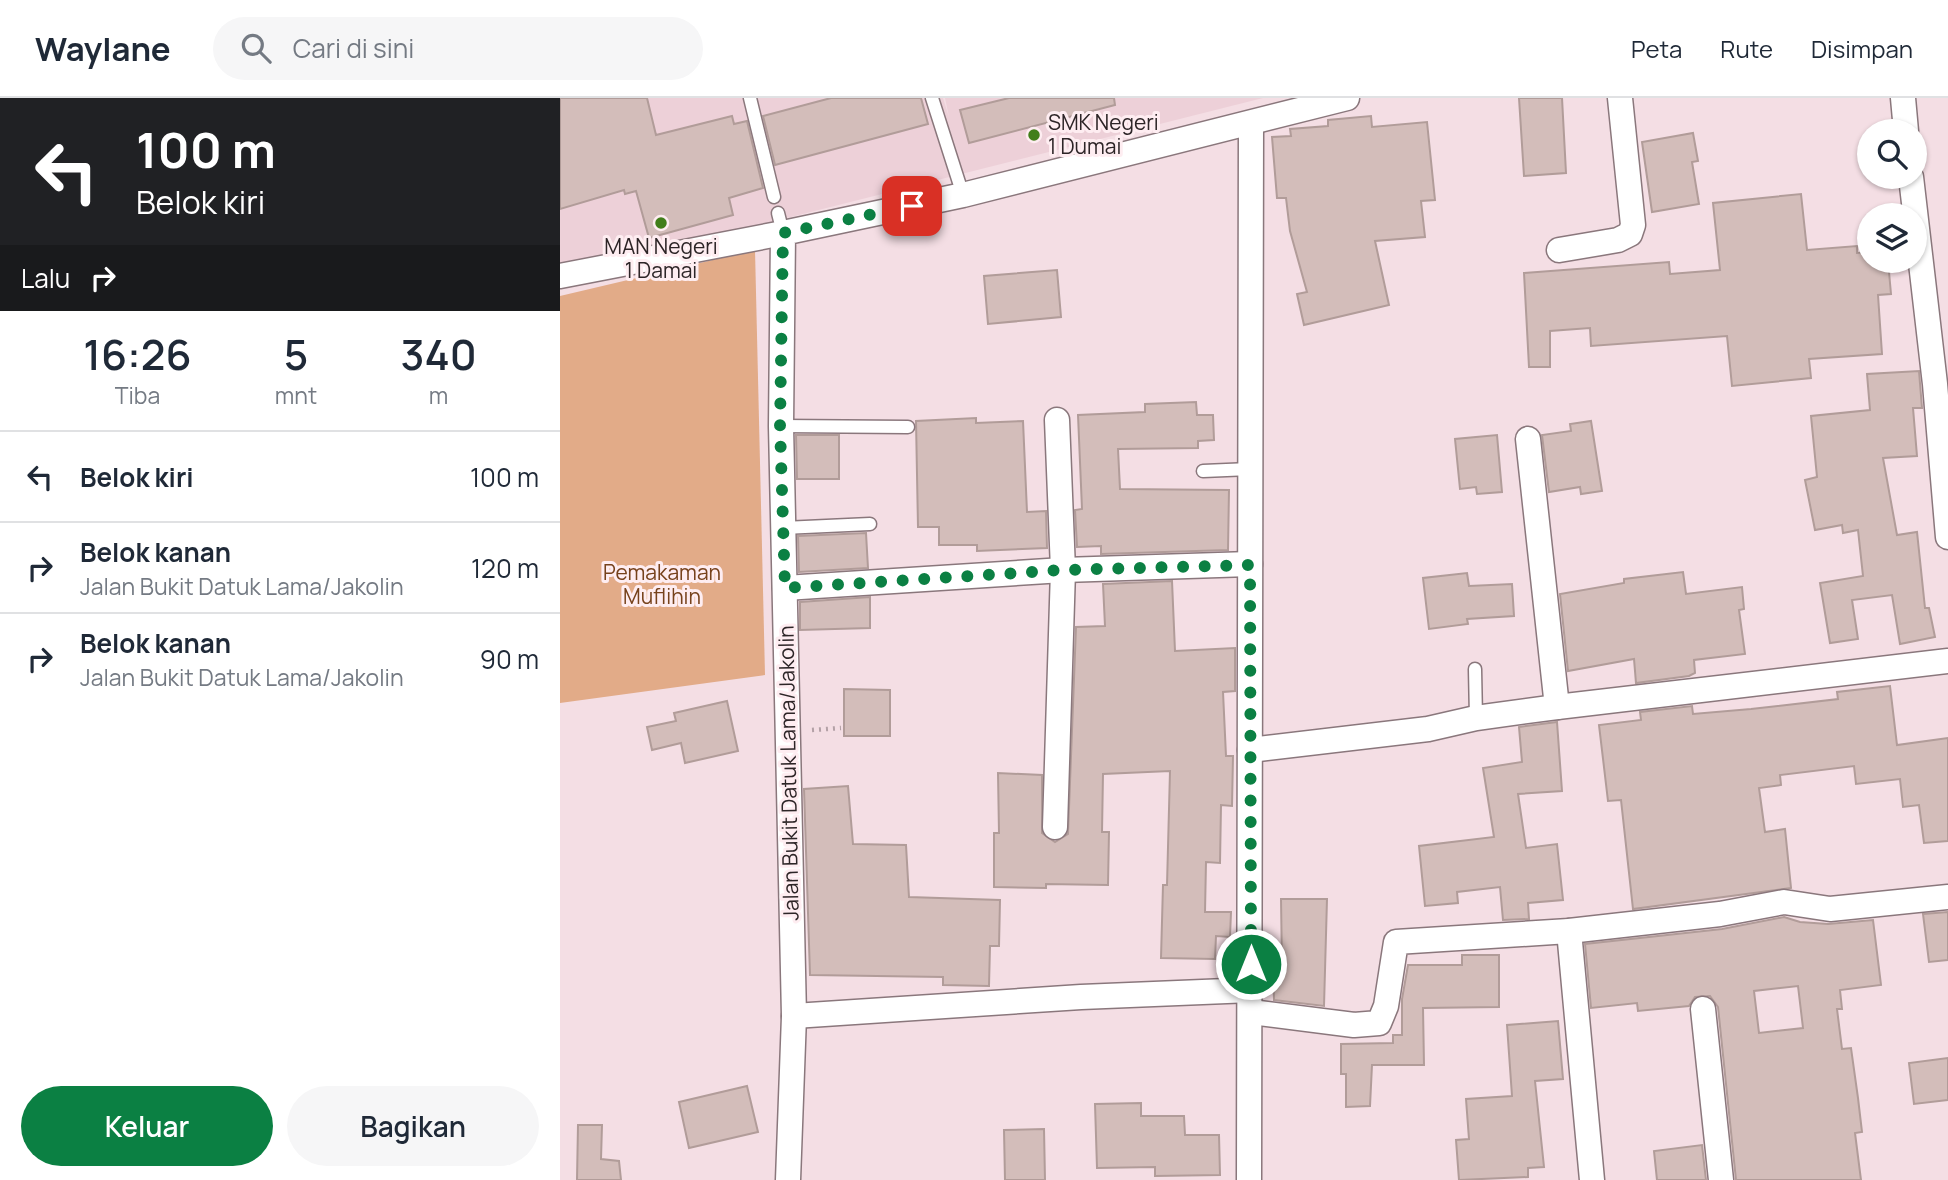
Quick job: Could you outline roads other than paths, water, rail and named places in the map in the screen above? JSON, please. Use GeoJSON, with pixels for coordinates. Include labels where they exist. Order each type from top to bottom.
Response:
{"type":"FeatureCollection","features":[{"type":"Feature","properties":{"kind":"street"},"geometry":{"type":"LineString","coordinates":[[560,276],[780,223],[963,195],[1347,98]]}},
{"type":"Feature","properties":{"kind":"street"},"geometry":{"type":"LineString","coordinates":[[1559,250],[1618,240],[1630,234],[1633,225],[1620,98]]}},
{"type":"Feature","properties":{"kind":"street"},"geometry":{"type":"LineString","coordinates":[[1903,98],[1905,119]]}},
{"type":"Feature","properties":{"kind":"street"},"geometry":{"type":"LineString","coordinates":[[1249,1180],[1251,124]]}},
{"type":"Feature","properties":{"kind":"street"},"geometry":{"type":"LineString","coordinates":[[1913,189],[1935,384],[1948,537]]}},
{"type":"Feature","properties":{"kind":"street","name":"Jalan Bukit Datuk Lama/Jakolin"},"geometry":{"type":"LineString","coordinates":[[780,223],[780,426],[794,1016],[788,1180]]}},
{"type":"Feature","properties":{"kind":"street"},"geometry":{"type":"LineString","coordinates":[[1055,827],[1063,570],[1057,420]]}},
{"type":"Feature","properties":{"kind":"street"},"geometry":{"type":"LineString","coordinates":[[1528,439],[1558,707]]}},
{"type":"Feature","properties":{"kind":"street"},"geometry":{"type":"LineString","coordinates":[[785,588],[1063,570],[1250,565]]}},
{"type":"Feature","properties":{"kind":"street"},"geometry":{"type":"LineString","coordinates":[[1250,750],[1428,729],[1476,718],[1558,707],[1948,661]]}},
{"type":"Feature","properties":{"kind":"street"},"geometry":{"type":"LineString","coordinates":[[794,1016],[1081,997],[1251,1001],[1373,1024],[1379,1023],[1384,1014],[1396,942],[1569,931],[1720,914],[1783,902],[1830,909],[1948,897]]}},
{"type":"Feature","properties":{"kind":"street"},"geometry":{"type":"LineString","coordinates":[[1569,931],[1592,1180]]}},
{"type":"Feature","properties":{"kind":"street"},"geometry":{"type":"LineString","coordinates":[[1703,1009],[1721,1180]]}},
{"type":"Feature","properties":{"kind":"lane"},"geometry":{"type":"LineString","coordinates":[[750,98],[774,197]]}},
{"type":"Feature","properties":{"kind":"lane"},"geometry":{"type":"LineString","coordinates":[[932,98],[963,195]]}},
{"type":"Feature","properties":{"kind":"lane"},"geometry":{"type":"LineString","coordinates":[[780,426],[908,426]]}},
{"type":"Feature","properties":{"kind":"lane"},"geometry":{"type":"LineString","coordinates":[[1203,471],[1250,469]]}},
{"type":"Feature","properties":{"kind":"lane"},"geometry":{"type":"LineString","coordinates":[[783,528],[870,524]]}},
{"type":"Feature","properties":{"kind":"lane"},"geometry":{"type":"LineString","coordinates":[[1475,669],[1476,718]]}},
{"type":"Feature","properties":{"kind":"place","name":"SMK Negeri 1 Dumai"},"geometry":{"type":"Point","coordinates":[1034,135]}},
{"type":"Feature","properties":{"kind":"place","name":"MAN Negeri 1 Damai"},"geometry":{"type":"Point","coordinates":[661,223]}},
{"type":"Feature","properties":{"kind":"park label","name":"Pemakaman Muflihin"},"geometry":{"type":"Point","coordinates":[662,585]}}]}
